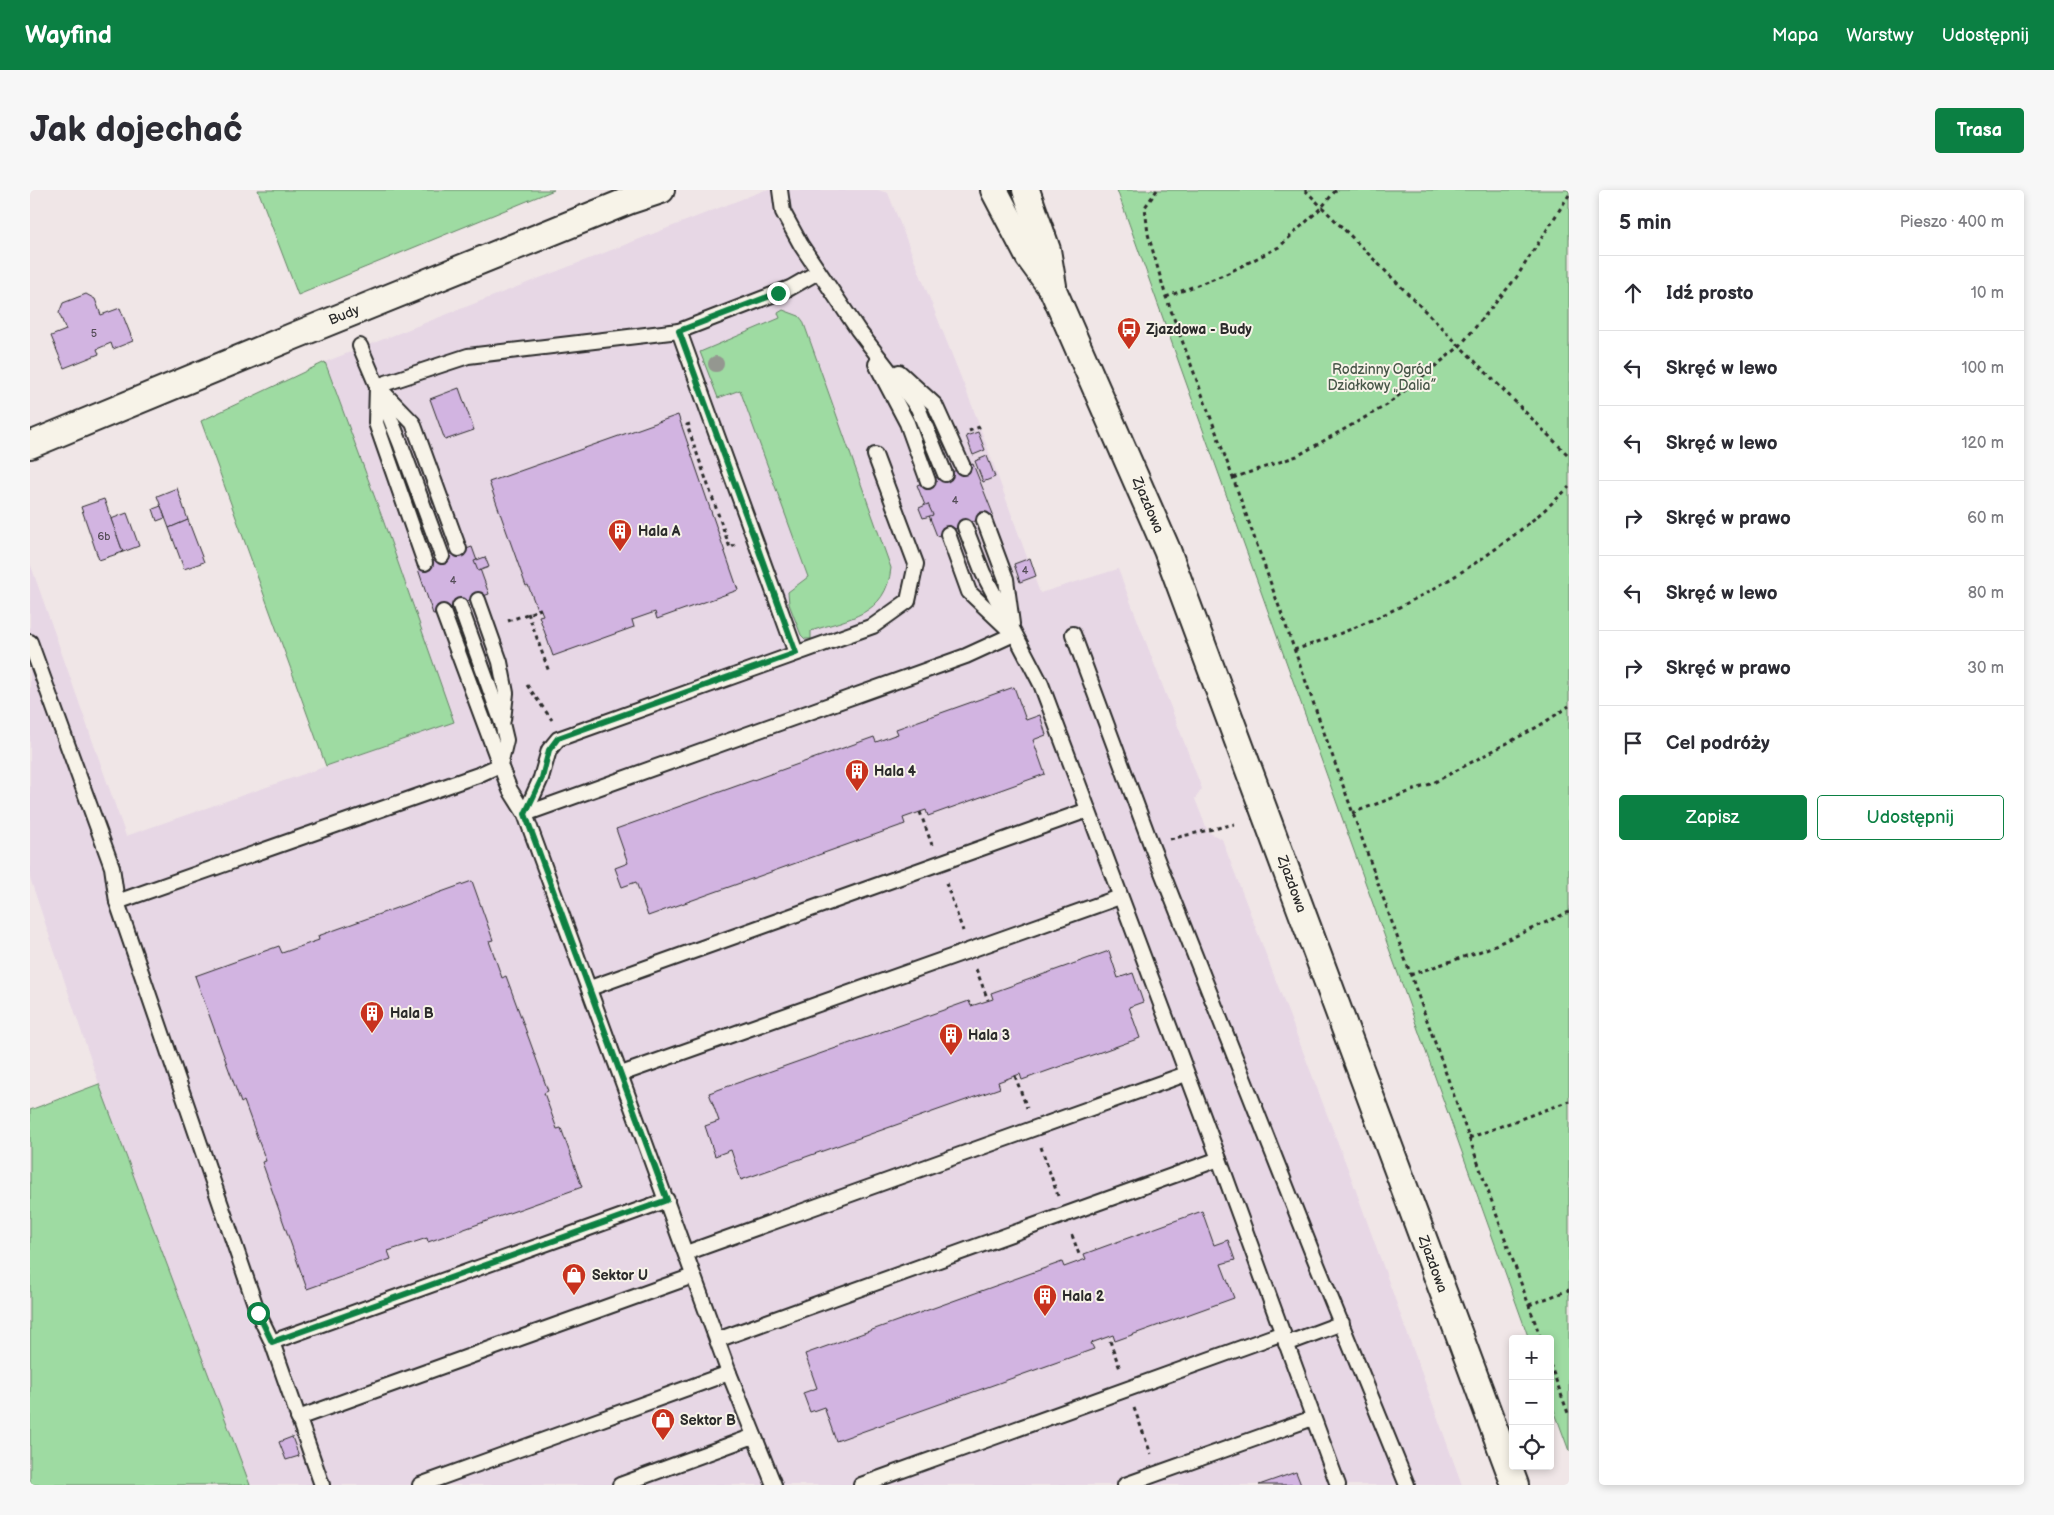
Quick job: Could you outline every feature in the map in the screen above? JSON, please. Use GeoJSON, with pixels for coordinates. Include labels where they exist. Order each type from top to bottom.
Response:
{"type":"FeatureCollection","features":[{"type":"Feature","properties":{"kind":"street","name":"Budy"},"geometry":{"type":"LineString","coordinates":[[30,445],[294,336],[628,201],[660,190]]}},
{"type":"Feature","properties":{"kind":"street","name":"Zjazdowa"},"geometry":{"type":"LineString","coordinates":[[994,190],[1029,257],[1053,290],[1174,568],[1515,1485]]}},
{"type":"Feature","properties":{"kind":"street","name":"Zjazdowa"},"geometry":{"type":"LineString","coordinates":[[1026,190],[1047,250],[1053,290]]}},
{"type":"Feature","properties":{"kind":"lane"},"geometry":{"type":"LineString","coordinates":[[780,190],[783,212],[801,246],[858,330],[918,408],[945,474]]}},
{"type":"Feature","properties":{"kind":"lane"},"geometry":{"type":"LineString","coordinates":[[377,386],[468,356],[679,331],[790,288],[818,272]]}},
{"type":"Feature","properties":{"kind":"lane"},"geometry":{"type":"LineString","coordinates":[[858,330],[888,362],[934,405],[964,467]]}},
{"type":"Feature","properties":{"kind":"lane"},"geometry":{"type":"LineString","coordinates":[[858,330],[907,423],[928,481]]}},
{"type":"Feature","properties":{"kind":"lane"},"geometry":{"type":"LineString","coordinates":[[679,331],[796,653]]}},
{"type":"Feature","properties":{"kind":"lane"},"geometry":{"type":"LineString","coordinates":[[360,346],[401,445],[442,556]]}},
{"type":"Feature","properties":{"kind":"lane"},"geometry":{"type":"LineString","coordinates":[[377,386],[414,422],[459,549]]}},
{"type":"Feature","properties":{"kind":"lane"},"geometry":{"type":"LineString","coordinates":[[377,386],[376,423],[425,563]]}},
{"type":"Feature","properties":{"kind":"lane"},"geometry":{"type":"LineString","coordinates":[[525,814],[542,778],[549,750],[558,738],[873,626],[908,602],[916,564],[876,455]]}},
{"type":"Feature","properties":{"kind":"lane"},"geometry":{"type":"LineString","coordinates":[[984,520],[1006,579],[1014,634]]}},
{"type":"Feature","properties":{"kind":"lane"},"geometry":{"type":"LineString","coordinates":[[965,527],[983,573],[1041,684],[1219,1159],[1338,1485]]}},
{"type":"Feature","properties":{"kind":"lane"},"geometry":{"type":"LineString","coordinates":[[948,534],[969,592],[1014,634]]}},
{"type":"Feature","properties":{"kind":"lane"},"geometry":{"type":"LineString","coordinates":[[478,600],[500,662],[506,694],[502,723]]}},
{"type":"Feature","properties":{"kind":"lane"},"geometry":{"type":"LineString","coordinates":[[460,606],[502,723],[506,740],[500,765]]}},
{"type":"Feature","properties":{"kind":"lane"},"geometry":{"type":"LineString","coordinates":[[443,612],[510,790],[525,814],[590,988],[693,1276],[774,1485]]}},
{"type":"Feature","properties":{"kind":"lane"},"geometry":{"type":"LineString","coordinates":[[525,814],[966,656],[1014,634]]}},
{"type":"Feature","properties":{"kind":"lane"},"geometry":{"type":"LineString","coordinates":[[1072,634],[1152,847],[1407,1485]]}},
{"type":"Feature","properties":{"kind":"lane"},"geometry":{"type":"LineString","coordinates":[[30,642],[112,867],[118,902],[258,1313],[272,1342],[322,1485]]}},
{"type":"Feature","properties":{"kind":"lane"},"geometry":{"type":"LineString","coordinates":[[118,902],[478,775],[500,765]]}},
{"type":"Feature","properties":{"kind":"lane"},"geometry":{"type":"LineString","coordinates":[[590,988],[1088,810]]}},
{"type":"Feature","properties":{"kind":"lane"},"geometry":{"type":"LineString","coordinates":[[621,1074],[1120,897]]}},
{"type":"Feature","properties":{"kind":"lane"},"geometry":{"type":"LineString","coordinates":[[686,1253],[1186,1074]]}},
{"type":"Feature","properties":{"kind":"lane"},"geometry":{"type":"LineString","coordinates":[[717,1340],[1219,1159]]}},
{"type":"Feature","properties":{"kind":"lane"},"geometry":{"type":"LineString","coordinates":[[272,1342],[667,1200]]}},
{"type":"Feature","properties":{"kind":"lane"},"geometry":{"type":"LineString","coordinates":[[298,1418],[693,1276]]}},
{"type":"Feature","properties":{"kind":"lane"},"geometry":{"type":"LineString","coordinates":[[862,1485],[1128,1389],[1284,1338],[1342,1323]]}},
{"type":"Feature","properties":{"kind":"lane"},"geometry":{"type":"LineString","coordinates":[[420,1485],[729,1373]]}},
{"type":"Feature","properties":{"kind":"lane"},"geometry":{"type":"LineString","coordinates":[[1125,1485],[1313,1418]]}},
{"type":"Feature","properties":{"kind":"lane"},"geometry":{"type":"LineString","coordinates":[[620,1485],[754,1436]]}},
{"type":"Feature","properties":{"kind":"path"},"geometry":{"type":"LineString","coordinates":[[1157,190],[1145,207],[1148,234],[1166,297],[1233,478],[1540,1335]]}},
{"type":"Feature","properties":{"kind":"path"},"geometry":{"type":"LineString","coordinates":[[1305,190],[1569,456]]}},
{"type":"Feature","properties":{"kind":"path"},"geometry":{"type":"LineString","coordinates":[[1166,297],[1226,274],[1279,247],[1322,207],[1336,190]]}},
{"type":"Feature","properties":{"kind":"path"},"geometry":{"type":"LineString","coordinates":[[1233,478],[1297,456],[1387,406],[1459,347],[1516,278],[1569,195]]}},
{"type":"Feature","properties":{"kind":"path"},"geometry":{"type":"LineString","coordinates":[[973,429],[982,426]]}},
{"type":"Feature","properties":{"kind":"path"},"geometry":{"type":"LineString","coordinates":[[1294,650],[1333,638],[1378,618],[1430,590],[1500,546],[1538,517],[1569,487]]}},
{"type":"Feature","properties":{"kind":"path"},"geometry":{"type":"LineString","coordinates":[[507,621],[541,609]]}},
{"type":"Feature","properties":{"kind":"path"},"geometry":{"type":"LineString","coordinates":[[528,613],[549,672]]}},
{"type":"Feature","properties":{"kind":"path"},"geometry":{"type":"LineString","coordinates":[[524,680],[552,720]]}},
{"type":"Feature","properties":{"kind":"path"},"geometry":{"type":"LineString","coordinates":[[1352,813],[1433,783],[1539,726],[1569,706]]}},
{"type":"Feature","properties":{"kind":"path"},"geometry":{"type":"LineString","coordinates":[[920,812],[933,848]]}},
{"type":"Feature","properties":{"kind":"path"},"geometry":{"type":"LineString","coordinates":[[944,877],[964,934]]}},
{"type":"Feature","properties":{"kind":"path"},"geometry":{"type":"LineString","coordinates":[[1410,975],[1484,950],[1569,912]]}},
{"type":"Feature","properties":{"kind":"path"},"geometry":{"type":"LineString","coordinates":[[974,964],[988,1000]]}},
{"type":"Feature","properties":{"kind":"path"},"geometry":{"type":"LineString","coordinates":[[1015,1076],[1029,1114]]}},
{"type":"Feature","properties":{"kind":"path"},"geometry":{"type":"LineString","coordinates":[[1469,1138],[1569,1101]]}},
{"type":"Feature","properties":{"kind":"path"},"geometry":{"type":"LineString","coordinates":[[1529,1305],[1569,1290]]}},
{"type":"Feature","properties":{"kind":"path"},"geometry":{"type":"LineString","coordinates":[[1110,1341],[1158,1473]]}},
{"type":"Feature","properties":{"kind":"path"},"geometry":{"type":"LineString","coordinates":[[1554,1375],[1569,1416]]}},
{"type":"Feature","properties":{"kind":"shaded area"},"geometry":{"type":"Polygon","coordinates":[[[765,190],[878,190],[888,193],[973,408],[1040,593],[1118,569],[1202,789],[1195,799],[1208,832],[1222,839],[1351,1177],[1462,1485],[243,1485],[99,1084],[30,878],[30,563],[126,836],[453,722],[382,517],[325,362],[765,190]]]}},
{"type":"Feature","properties":{"kind":"green space"},"geometry":{"type":"Polygon","coordinates":[[[258,190],[554,190],[298,295],[258,190]]]}},
{"type":"Feature","properties":{"kind":"green space","name":"Rodzinny Ogród Działkowy „Dalia”"},"geometry":{"type":"Polygon","coordinates":[[[1117,190],[1569,190],[1569,1451],[1554,1410],[1554,1335],[1528,1335],[1117,190]]]}},
{"type":"Feature","properties":{"kind":"green space"},"geometry":{"type":"Polygon","coordinates":[[[783,310],[799,316],[803,321],[891,568],[888,584],[874,606],[852,618],[811,631],[811,639],[805,639],[801,635],[789,604],[788,592],[808,577],[740,390],[718,398],[700,352],[780,318],[778,313],[783,310]]]}},
{"type":"Feature","properties":{"kind":"green space"},"geometry":{"type":"Polygon","coordinates":[[[325,362],[454,722],[326,766],[201,421],[325,362]]]}},
{"type":"Feature","properties":{"kind":"green space"},"geometry":{"type":"Polygon","coordinates":[[[99,1084],[250,1485],[30,1485],[30,1110],[99,1084]]]}},
{"type":"Feature","properties":{"kind":"building"},"geometry":{"type":"Polygon","coordinates":[[[86,294],[95,299],[101,315],[120,308],[133,341],[113,349],[111,343],[97,349],[99,354],[64,368],[51,336],[66,330],[59,313],[63,303],[86,294]]]}},
{"type":"Feature","properties":{"kind":"building"},"geometry":{"type":"Polygon","coordinates":[[[459,388],[474,430],[445,440],[430,399],[459,388]]]}},
{"type":"Feature","properties":{"kind":"building","name":"Hala A"},"geometry":{"type":"Polygon","coordinates":[[[678,415],[738,590],[657,619],[655,612],[632,620],[634,627],[553,656],[539,616],[543,615],[540,608],[537,609],[528,585],[526,586],[489,482],[678,415]]]}},
{"type":"Feature","properties":{"kind":"building"},"geometry":{"type":"Polygon","coordinates":[[[978,432],[985,450],[973,455],[966,436],[978,432]]]}},
{"type":"Feature","properties":{"kind":"building"},"geometry":{"type":"Polygon","coordinates":[[[987,456],[995,477],[983,482],[975,461],[987,456]]]}},
{"type":"Feature","properties":{"kind":"building"},"geometry":{"type":"Polygon","coordinates":[[[973,464],[993,514],[937,536],[917,485],[973,464]]]}},
{"type":"Feature","properties":{"kind":"building"},"geometry":{"type":"Polygon","coordinates":[[[177,488],[188,520],[169,528],[157,496],[177,488]]]}},
{"type":"Feature","properties":{"kind":"building"},"geometry":{"type":"Polygon","coordinates":[[[104,499],[123,552],[99,560],[81,507],[104,499]]]}},
{"type":"Feature","properties":{"kind":"building"},"geometry":{"type":"Polygon","coordinates":[[[928,504],[933,515],[923,518],[919,508],[928,504]]]}},
{"type":"Feature","properties":{"kind":"building"},"geometry":{"type":"Polygon","coordinates":[[[161,506],[165,518],[157,521],[153,509],[161,506]]]}},
{"type":"Feature","properties":{"kind":"building"},"geometry":{"type":"Polygon","coordinates":[[[127,513],[139,546],[123,552],[111,519],[127,513]]]}},
{"type":"Feature","properties":{"kind":"building"},"geometry":{"type":"Polygon","coordinates":[[[188,520],[204,562],[184,569],[169,528],[188,520]]]}},
{"type":"Feature","properties":{"kind":"building"},"geometry":{"type":"Polygon","coordinates":[[[472,547],[489,594],[433,614],[417,566],[472,547]]]}},
{"type":"Feature","properties":{"kind":"building"},"geometry":{"type":"Polygon","coordinates":[[[485,557],[489,567],[478,571],[474,561],[485,557]]]}},
{"type":"Feature","properties":{"kind":"building"},"geometry":{"type":"Polygon","coordinates":[[[1030,558],[1036,576],[1020,582],[1014,564],[1030,558]]]}},
{"type":"Feature","properties":{"kind":"building","name":"Hala 4"},"geometry":{"type":"Polygon","coordinates":[[[1014,687],[1026,720],[1040,715],[1046,735],[1033,740],[1045,774],[928,816],[926,810],[903,818],[905,824],[648,916],[636,882],[622,887],[615,868],[628,863],[616,829],[874,737],[876,742],[898,734],[896,729],[1014,687]]]}},
{"type":"Feature","properties":{"kind":"building","name":"Hala B"},"geometry":{"type":"Polygon","coordinates":[[[472,881],[493,940],[489,941],[502,978],[506,976],[548,1091],[544,1093],[557,1129],[561,1128],[582,1187],[428,1242],[427,1238],[388,1251],[391,1259],[307,1289],[262,1162],[266,1161],[244,1101],[241,1103],[195,976],[279,946],[282,953],[319,940],[318,936],[472,881]]]}},
{"type":"Feature","properties":{"kind":"building","name":"Hala 3"},"geometry":{"type":"Polygon","coordinates":[[[1109,951],[1118,978],[1133,973],[1143,1002],[1129,1007],[1140,1038],[1022,1080],[1020,1074],[998,1082],[1000,1088],[741,1180],[731,1150],[715,1156],[705,1126],[719,1121],[709,1093],[969,1001],[971,1006],[993,999],[991,993],[1109,951]]]}},
{"type":"Feature","properties":{"kind":"building","name":"Hala 2"},"geometry":{"type":"Polygon","coordinates":[[[1202,1211],[1214,1245],[1228,1240],[1235,1260],[1221,1264],[1234,1298],[1115,1341],[1113,1335],[1091,1343],[1094,1349],[836,1441],[824,1407],[810,1412],[803,1393],[817,1388],[805,1354],[1062,1262],[1064,1267],[1086,1259],[1084,1254],[1202,1211]]]}},
{"type":"Feature","properties":{"kind":"building"},"geometry":{"type":"Polygon","coordinates":[[[292,1437],[299,1456],[286,1460],[279,1442],[292,1437]]]}},
{"type":"Feature","properties":{"kind":"building"},"geometry":{"type":"Polygon","coordinates":[[[1296,1472],[1301,1485],[1259,1485],[1296,1472]]]}},
{"type":"Feature","properties":{"kind":"place","name":"Zjazdowa - Budy"},"geometry":{"type":"Point","coordinates":[1129,350]}},
{"type":"Feature","properties":{"kind":"place","name":"Hala A"},"geometry":{"type":"Point","coordinates":[620,552]}},
{"type":"Feature","properties":{"kind":"place","name":"Hala 4"},"geometry":{"type":"Point","coordinates":[857,792]}},
{"type":"Feature","properties":{"kind":"place","name":"Hala B"},"geometry":{"type":"Point","coordinates":[372,1034]}},
{"type":"Feature","properties":{"kind":"place","name":"Hala 3"},"geometry":{"type":"Point","coordinates":[951,1056]}},
{"type":"Feature","properties":{"kind":"place","name":"Sektor U"},"geometry":{"type":"Point","coordinates":[574,1296]}},
{"type":"Feature","properties":{"kind":"place","name":"Hala 2"},"geometry":{"type":"Point","coordinates":[1045,1317]}},
{"type":"Feature","properties":{"kind":"place","name":"Sektor B"},"geometry":{"type":"Point","coordinates":[663,1441]}},
{"type":"Feature","properties":{"kind":"route"},"geometry":{"type":"LineString","coordinates":[[258,1313],[272,1342],[667,1200],[525,814],[542,778],[549,750],[558,738],[796,653],[679,331],[778,293]]}}]}
